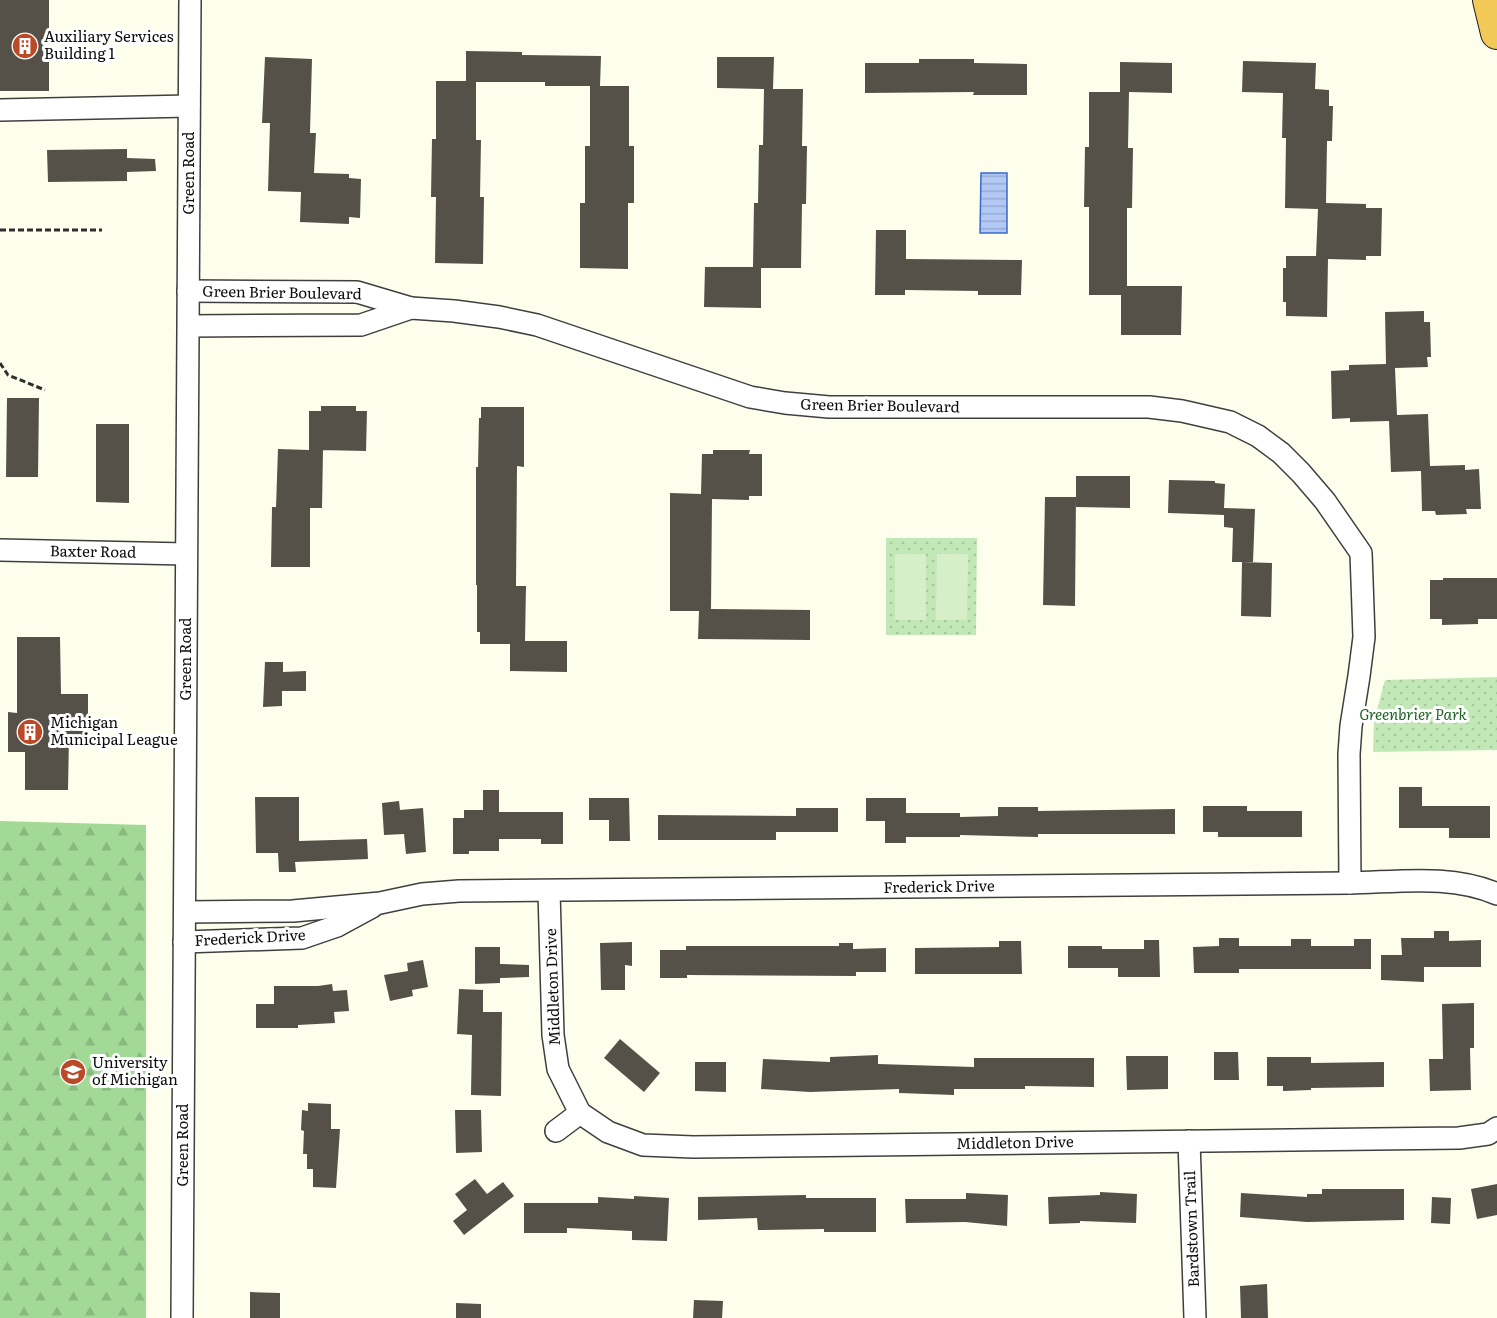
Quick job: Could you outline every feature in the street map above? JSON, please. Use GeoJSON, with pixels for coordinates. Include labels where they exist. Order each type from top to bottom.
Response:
{"type":"FeatureCollection","features":[{"type":"Feature","properties":{"kind":"highway"},"geometry":{"type":"LineString","coordinates":[[1489,0],[1497,33]]}},
{"type":"Feature","properties":{"kind":"street","name":"Green Road"},"geometry":{"type":"LineString","coordinates":[[182,1318],[190,0]]}},
{"type":"Feature","properties":{"kind":"street"},"geometry":{"type":"LineString","coordinates":[[0,110],[189,106]]}},
{"type":"Feature","properties":{"kind":"street","name":"Green Brier Boulevard"},"geometry":{"type":"LineString","coordinates":[[188,291],[357,292],[411,308],[454,311],[537,325],[724,389],[773,401],[829,407],[1149,407],[1182,411],[1230,422],[1258,436],[1281,453],[1325,501],[1361,553],[1364,637],[1349,754],[1350,883]]}},
{"type":"Feature","properties":{"kind":"street","name":"Green Brier Boulevard"},"geometry":{"type":"LineString","coordinates":[[189,326],[361,326],[411,308]]}},
{"type":"Feature","properties":{"kind":"street","name":"Baxter Road"},"geometry":{"type":"LineString","coordinates":[[0,550],[186,554]]}},
{"type":"Feature","properties":{"kind":"street","name":"Frederick Drive"},"geometry":{"type":"LineString","coordinates":[[185,912],[293,911],[380,903],[450,891],[1370,881],[1457,882],[1479,886],[1497,894]]}},
{"type":"Feature","properties":{"kind":"street","name":"Middleton Drive"},"geometry":{"type":"LineString","coordinates":[[549,891],[553,1035],[558,1069],[580,1113],[608,1132],[643,1144],[693,1147],[1459,1138],[1488,1134],[1497,1128]]}},
{"type":"Feature","properties":{"kind":"street","name":"Frederick Drive"},"geometry":{"type":"LineString","coordinates":[[184,942],[302,938],[337,926],[380,903]]}},
{"type":"Feature","properties":{"kind":"street"},"geometry":{"type":"LineString","coordinates":[[556,1131],[580,1113]]}},
{"type":"Feature","properties":{"kind":"street","name":"Bardstown Trail"},"geometry":{"type":"LineString","coordinates":[[1189,1141],[1195,1318]]}},
{"type":"Feature","properties":{"kind":"path"},"geometry":{"type":"LineString","coordinates":[[0,230],[102,230]]}},
{"type":"Feature","properties":{"kind":"path"},"geometry":{"type":"LineString","coordinates":[[0,363],[8,375],[45,390]]}},
{"type":"Feature","properties":{"kind":"green space"},"geometry":{"type":"Polygon","coordinates":[[[886,538],[977,538],[976,635],[886,635],[886,538]]]}},
{"type":"Feature","properties":{"kind":"green space"},"geometry":{"type":"Polygon","coordinates":[[[895,554],[926,554],[926,620],[895,620],[895,554]]]}},
{"type":"Feature","properties":{"kind":"green space"},"geometry":{"type":"Polygon","coordinates":[[[937,554],[968,554],[967,620],[936,620],[937,554]]]}},
{"type":"Feature","properties":{"kind":"green space","name":"Greenbrier Park"},"geometry":{"type":"Polygon","coordinates":[[[1497,677],[1497,750],[1373,752],[1374,721],[1385,680],[1497,677]]]}},
{"type":"Feature","properties":{"kind":"green space","name":"University of Michigan"},"geometry":{"type":"Polygon","coordinates":[[[0,821],[146,825],[146,1318],[0,1318],[0,821]]]}},
{"type":"Feature","properties":{"kind":"water"},"geometry":{"type":"Polygon","coordinates":[[[981,173],[1007,173],[1007,233],[980,233],[981,173]]]}},
{"type":"Feature","properties":{"kind":"building","name":"Auxiliary Services Building 1"},"geometry":{"type":"Polygon","coordinates":[[[0,0],[49,0],[49,91],[0,91],[0,0]]]}},
{"type":"Feature","properties":{"kind":"building"},"geometry":{"type":"Polygon","coordinates":[[[466,51],[522,52],[522,55],[601,56],[600,86],[545,86],[545,82],[476,82],[476,140],[481,140],[480,197],[484,197],[483,264],[435,263],[436,197],[431,197],[432,139],[436,139],[436,81],[466,81],[466,51]]]}},
{"type":"Feature","properties":{"kind":"building"},"geometry":{"type":"Polygon","coordinates":[[[265,57],[312,59],[310,133],[316,133],[314,173],[349,174],[349,178],[361,179],[360,218],[349,217],[349,224],[300,222],[301,192],[268,191],[270,123],[262,123],[265,57]]]}},
{"type":"Feature","properties":{"kind":"building"},"geometry":{"type":"Polygon","coordinates":[[[717,57],[774,57],[773,89],[803,89],[802,146],[807,146],[806,204],[802,204],[801,268],[761,268],[761,308],[704,307],[705,267],[753,267],[754,203],[758,203],[759,145],[763,145],[764,89],[717,88],[717,57]]]}},
{"type":"Feature","properties":{"kind":"building"},"geometry":{"type":"Polygon","coordinates":[[[919,59],[974,59],[974,63],[1027,64],[1027,95],[973,95],[974,92],[865,93],[865,63],[919,63],[919,59]]]}},
{"type":"Feature","properties":{"kind":"building"},"geometry":{"type":"Polygon","coordinates":[[[1243,61],[1316,63],[1315,89],[1329,90],[1329,106],[1333,106],[1332,141],[1327,141],[1326,203],[1366,204],[1366,208],[1382,208],[1381,256],[1366,256],[1366,260],[1328,259],[1327,317],[1286,316],[1286,302],[1283,302],[1283,268],[1286,268],[1286,256],[1316,256],[1318,209],[1285,208],[1286,138],[1282,138],[1283,93],[1242,92],[1243,61]]]}},
{"type":"Feature","properties":{"kind":"building"},"geometry":{"type":"Polygon","coordinates":[[[1120,62],[1172,63],[1172,93],[1129,92],[1128,148],[1133,148],[1132,208],[1127,208],[1127,286],[1182,286],[1181,335],[1121,335],[1121,295],[1089,295],[1089,207],[1084,207],[1085,147],[1089,147],[1089,92],[1120,92],[1120,62]]]}},
{"type":"Feature","properties":{"kind":"building"},"geometry":{"type":"Polygon","coordinates":[[[590,86],[629,86],[629,146],[634,146],[634,203],[628,203],[628,269],[580,268],[580,203],[585,203],[585,146],[590,146],[590,86]]]}},
{"type":"Feature","properties":{"kind":"building"},"geometry":{"type":"Polygon","coordinates":[[[127,149],[127,158],[155,159],[156,171],[127,172],[127,181],[48,182],[47,150],[127,149]]]}},
{"type":"Feature","properties":{"kind":"building"},"geometry":{"type":"Polygon","coordinates":[[[876,230],[906,230],[906,259],[1022,260],[1021,295],[978,295],[978,291],[905,290],[905,295],[875,295],[876,230]]]}},
{"type":"Feature","properties":{"kind":"building"},"geometry":{"type":"Polygon","coordinates":[[[1424,311],[1424,322],[1430,322],[1431,357],[1427,357],[1428,367],[1395,368],[1397,415],[1428,414],[1430,466],[1465,465],[1465,470],[1479,469],[1481,509],[1466,509],[1467,514],[1436,515],[1435,511],[1422,511],[1421,471],[1391,472],[1389,421],[1350,422],[1350,418],[1332,419],[1331,371],[1349,370],[1349,365],[1386,364],[1385,312],[1424,311]]]}},
{"type":"Feature","properties":{"kind":"building"},"geometry":{"type":"Polygon","coordinates":[[[7,398],[39,398],[38,477],[6,477],[7,398]]]}},
{"type":"Feature","properties":{"kind":"building"},"geometry":{"type":"Polygon","coordinates":[[[321,406],[356,406],[356,411],[367,411],[366,451],[323,450],[322,508],[310,508],[310,567],[271,567],[272,507],[276,507],[278,449],[309,450],[309,411],[321,411],[321,406]]]}},
{"type":"Feature","properties":{"kind":"building"},"geometry":{"type":"Polygon","coordinates":[[[481,407],[524,407],[524,467],[517,466],[516,586],[526,586],[525,641],[567,641],[567,672],[510,671],[510,644],[480,644],[480,632],[477,632],[476,467],[478,467],[481,407]]]}},
{"type":"Feature","properties":{"kind":"building"},"geometry":{"type":"Polygon","coordinates":[[[96,424],[129,424],[129,503],[96,502],[96,424]]]}},
{"type":"Feature","properties":{"kind":"building"},"geometry":{"type":"Polygon","coordinates":[[[713,450],[750,450],[749,454],[762,454],[762,496],[749,496],[749,500],[712,499],[711,609],[810,610],[810,640],[698,639],[699,611],[670,611],[670,493],[701,494],[702,454],[713,454],[713,450]]]}},
{"type":"Feature","properties":{"kind":"building"},"geometry":{"type":"Polygon","coordinates":[[[1076,476],[1130,476],[1130,508],[1076,507],[1076,476]]]}},
{"type":"Feature","properties":{"kind":"building"},"geometry":{"type":"Polygon","coordinates":[[[1169,480],[1215,481],[1215,483],[1225,484],[1224,508],[1255,509],[1253,562],[1232,562],[1233,528],[1224,527],[1224,515],[1168,513],[1169,480]]]}},
{"type":"Feature","properties":{"kind":"building"},"geometry":{"type":"Polygon","coordinates":[[[1045,497],[1076,497],[1075,606],[1043,605],[1045,497]]]}},
{"type":"Feature","properties":{"kind":"building"},"geometry":{"type":"Polygon","coordinates":[[[1242,562],[1272,563],[1271,617],[1241,616],[1242,562]]]}},
{"type":"Feature","properties":{"kind":"building"},"geometry":{"type":"Polygon","coordinates":[[[1443,578],[1497,578],[1497,619],[1478,619],[1478,624],[1442,625],[1442,619],[1430,619],[1430,580],[1443,580],[1443,578]]]}},
{"type":"Feature","properties":{"kind":"building","name":"Michigan Municipal League"},"geometry":{"type":"Polygon","coordinates":[[[17,637],[60,637],[61,694],[88,694],[88,737],[69,737],[68,790],[25,790],[25,752],[8,752],[8,712],[17,713],[17,637]]]}},
{"type":"Feature","properties":{"kind":"building"},"geometry":{"type":"Polygon","coordinates":[[[265,662],[283,662],[283,672],[306,671],[306,691],[282,691],[282,706],[263,707],[265,662]]]}},
{"type":"Feature","properties":{"kind":"building"},"geometry":{"type":"Polygon","coordinates":[[[1399,787],[1422,787],[1422,806],[1490,806],[1490,838],[1449,838],[1449,828],[1399,828],[1399,787]]]}},
{"type":"Feature","properties":{"kind":"building"},"geometry":{"type":"Polygon","coordinates":[[[483,790],[499,790],[499,812],[563,812],[563,844],[541,844],[541,839],[499,839],[499,851],[469,851],[469,854],[453,854],[453,818],[464,818],[464,810],[483,810],[483,790]]]}},
{"type":"Feature","properties":{"kind":"building"},"geometry":{"type":"Polygon","coordinates":[[[255,797],[299,797],[299,841],[367,839],[368,859],[295,862],[296,872],[279,872],[278,853],[256,853],[255,797]]]}},
{"type":"Feature","properties":{"kind":"building"},"geometry":{"type":"Polygon","coordinates":[[[589,798],[629,798],[630,841],[609,841],[609,820],[589,820],[589,798]]]}},
{"type":"Feature","properties":{"kind":"building"},"geometry":{"type":"Polygon","coordinates":[[[866,798],[906,798],[906,813],[960,813],[960,817],[998,816],[998,807],[1038,807],[1038,811],[1175,809],[1175,834],[1038,834],[1038,837],[960,835],[960,837],[906,837],[906,843],[885,843],[885,821],[866,821],[866,798]]]}},
{"type":"Feature","properties":{"kind":"building"},"geometry":{"type":"Polygon","coordinates":[[[399,801],[400,810],[423,808],[426,852],[406,854],[404,834],[384,835],[382,803],[399,801]]]}},
{"type":"Feature","properties":{"kind":"building"},"geometry":{"type":"Polygon","coordinates":[[[1203,806],[1247,806],[1247,811],[1302,811],[1302,837],[1218,837],[1218,832],[1203,832],[1203,806]]]}},
{"type":"Feature","properties":{"kind":"building"},"geometry":{"type":"Polygon","coordinates":[[[796,808],[838,808],[838,832],[776,832],[776,840],[658,840],[658,815],[796,816],[796,808]]]}},
{"type":"Feature","properties":{"kind":"building"},"geometry":{"type":"Polygon","coordinates":[[[1434,931],[1449,931],[1449,941],[1481,940],[1481,967],[1424,967],[1424,982],[1381,980],[1381,955],[1402,955],[1401,938],[1434,938],[1434,931]]]}},
{"type":"Feature","properties":{"kind":"building"},"geometry":{"type":"Polygon","coordinates":[[[1219,938],[1239,938],[1239,946],[1291,946],[1291,939],[1311,939],[1311,946],[1354,946],[1354,939],[1371,939],[1371,969],[1239,969],[1239,973],[1194,973],[1193,947],[1219,946],[1219,938]]]}},
{"type":"Feature","properties":{"kind":"building"},"geometry":{"type":"Polygon","coordinates":[[[1144,940],[1159,940],[1160,977],[1118,977],[1118,968],[1068,968],[1068,946],[1144,949],[1144,940]]]}},
{"type":"Feature","properties":{"kind":"building"},"geometry":{"type":"Polygon","coordinates":[[[999,941],[1021,941],[1022,974],[915,974],[915,948],[999,947],[999,941]]]}},
{"type":"Feature","properties":{"kind":"building"},"geometry":{"type":"Polygon","coordinates":[[[632,942],[632,966],[625,965],[625,990],[601,990],[600,943],[632,942]]]}},
{"type":"Feature","properties":{"kind":"building"},"geometry":{"type":"Polygon","coordinates":[[[839,943],[853,943],[853,949],[886,948],[886,972],[856,972],[856,976],[687,975],[687,978],[660,978],[660,950],[686,950],[686,946],[839,946],[839,943]]]}},
{"type":"Feature","properties":{"kind":"building"},"geometry":{"type":"Polygon","coordinates":[[[475,947],[500,947],[500,964],[529,965],[529,977],[500,978],[500,983],[475,984],[475,947]]]}},
{"type":"Feature","properties":{"kind":"building"},"geometry":{"type":"Polygon","coordinates":[[[423,960],[428,987],[412,990],[413,996],[390,1001],[384,975],[408,971],[407,963],[423,960]]]}},
{"type":"Feature","properties":{"kind":"building"},"geometry":{"type":"Polygon","coordinates":[[[332,984],[333,991],[347,990],[349,1011],[334,1012],[335,1023],[298,1025],[298,1028],[256,1028],[256,1004],[274,1004],[274,986],[332,984]]]}},
{"type":"Feature","properties":{"kind":"building"},"geometry":{"type":"Polygon","coordinates":[[[459,989],[483,990],[483,1012],[502,1012],[501,1096],[471,1095],[472,1035],[457,1034],[459,989]]]}},
{"type":"Feature","properties":{"kind":"building"},"geometry":{"type":"Polygon","coordinates":[[[1474,1003],[1474,1048],[1470,1048],[1471,1090],[1430,1091],[1429,1059],[1443,1059],[1442,1004],[1474,1003]]]}},
{"type":"Feature","properties":{"kind":"building"},"geometry":{"type":"Polygon","coordinates":[[[620,1039],[660,1073],[644,1092],[604,1058],[620,1039]]]}},
{"type":"Feature","properties":{"kind":"building"},"geometry":{"type":"Polygon","coordinates":[[[1214,1052],[1238,1052],[1239,1080],[1214,1080],[1214,1052]]]}},
{"type":"Feature","properties":{"kind":"building"},"geometry":{"type":"Polygon","coordinates":[[[878,1055],[878,1064],[974,1067],[974,1058],[1094,1058],[1094,1087],[1025,1086],[1025,1089],[954,1089],[954,1095],[899,1093],[899,1089],[810,1092],[761,1089],[763,1059],[830,1062],[830,1057],[878,1055]]]}},
{"type":"Feature","properties":{"kind":"building"},"geometry":{"type":"Polygon","coordinates":[[[1126,1056],[1168,1056],[1168,1089],[1127,1090],[1126,1056]]]}},
{"type":"Feature","properties":{"kind":"building"},"geometry":{"type":"Polygon","coordinates":[[[1267,1057],[1311,1057],[1311,1063],[1384,1062],[1384,1087],[1311,1088],[1311,1090],[1283,1091],[1283,1086],[1267,1086],[1267,1057]]]}},
{"type":"Feature","properties":{"kind":"building"},"geometry":{"type":"Polygon","coordinates":[[[695,1062],[726,1062],[726,1092],[695,1091],[695,1062]]]}},
{"type":"Feature","properties":{"kind":"building"},"geometry":{"type":"Polygon","coordinates":[[[308,1103],[331,1104],[331,1129],[340,1129],[336,1188],[313,1187],[313,1169],[307,1169],[307,1154],[303,1154],[304,1131],[301,1130],[302,1110],[308,1111],[308,1103]]]}},
{"type":"Feature","properties":{"kind":"building"},"geometry":{"type":"Polygon","coordinates":[[[455,1110],[481,1110],[482,1152],[456,1153],[455,1110]]]}},
{"type":"Feature","properties":{"kind":"building"},"geometry":{"type":"Polygon","coordinates":[[[475,1179],[487,1194],[503,1182],[514,1196],[464,1235],[453,1221],[467,1210],[455,1194],[475,1179]]]}},
{"type":"Feature","properties":{"kind":"building"},"geometry":{"type":"Polygon","coordinates":[[[1497,1184],[1497,1215],[1477,1219],[1471,1189],[1497,1184]]]}},
{"type":"Feature","properties":{"kind":"building"},"geometry":{"type":"Polygon","coordinates":[[[1322,1189],[1404,1189],[1404,1220],[1307,1222],[1240,1217],[1241,1193],[1307,1197],[1307,1194],[1322,1194],[1322,1189]]]}},
{"type":"Feature","properties":{"kind":"building"},"geometry":{"type":"Polygon","coordinates":[[[1100,1192],[1137,1194],[1136,1223],[1080,1221],[1080,1223],[1049,1224],[1048,1197],[1100,1195],[1100,1192]]]}},
{"type":"Feature","properties":{"kind":"building"},"geometry":{"type":"Polygon","coordinates":[[[966,1193],[1008,1195],[1007,1226],[965,1222],[906,1223],[905,1199],[966,1199],[966,1193]]]}},
{"type":"Feature","properties":{"kind":"building"},"geometry":{"type":"Polygon","coordinates":[[[806,1195],[806,1198],[876,1198],[876,1232],[824,1232],[824,1229],[758,1230],[757,1218],[698,1220],[698,1197],[806,1195]]]}},
{"type":"Feature","properties":{"kind":"building"},"geometry":{"type":"Polygon","coordinates":[[[634,1196],[669,1198],[667,1241],[632,1240],[632,1231],[567,1228],[567,1233],[524,1233],[524,1203],[598,1203],[598,1197],[634,1199],[634,1196]]]}},
{"type":"Feature","properties":{"kind":"building"},"geometry":{"type":"Polygon","coordinates":[[[1432,1197],[1451,1198],[1450,1224],[1431,1223],[1432,1197]]]}},
{"type":"Feature","properties":{"kind":"building"},"geometry":{"type":"Polygon","coordinates":[[[1267,1284],[1268,1318],[1241,1318],[1240,1286],[1267,1284]]]}},
{"type":"Feature","properties":{"kind":"building"},"geometry":{"type":"Polygon","coordinates":[[[250,1292],[280,1293],[280,1318],[250,1318],[250,1292]]]}},
{"type":"Feature","properties":{"kind":"building"},"geometry":{"type":"Polygon","coordinates":[[[694,1300],[723,1301],[722,1318],[693,1318],[694,1300]]]}},
{"type":"Feature","properties":{"kind":"building"},"geometry":{"type":"Polygon","coordinates":[[[456,1303],[481,1304],[481,1318],[456,1318],[456,1303]]]}},
{"type":"Feature","properties":{"kind":"place","name":"Auxiliary Services Building 1"},"geometry":{"type":"Point","coordinates":[25,46]}},
{"type":"Feature","properties":{"kind":"place","name":"Michigan Municipal League"},"geometry":{"type":"Point","coordinates":[30,732]}},
{"type":"Feature","properties":{"kind":"place","name":"University of Michigan"},"geometry":{"type":"Point","coordinates":[73,1072]}}]}
